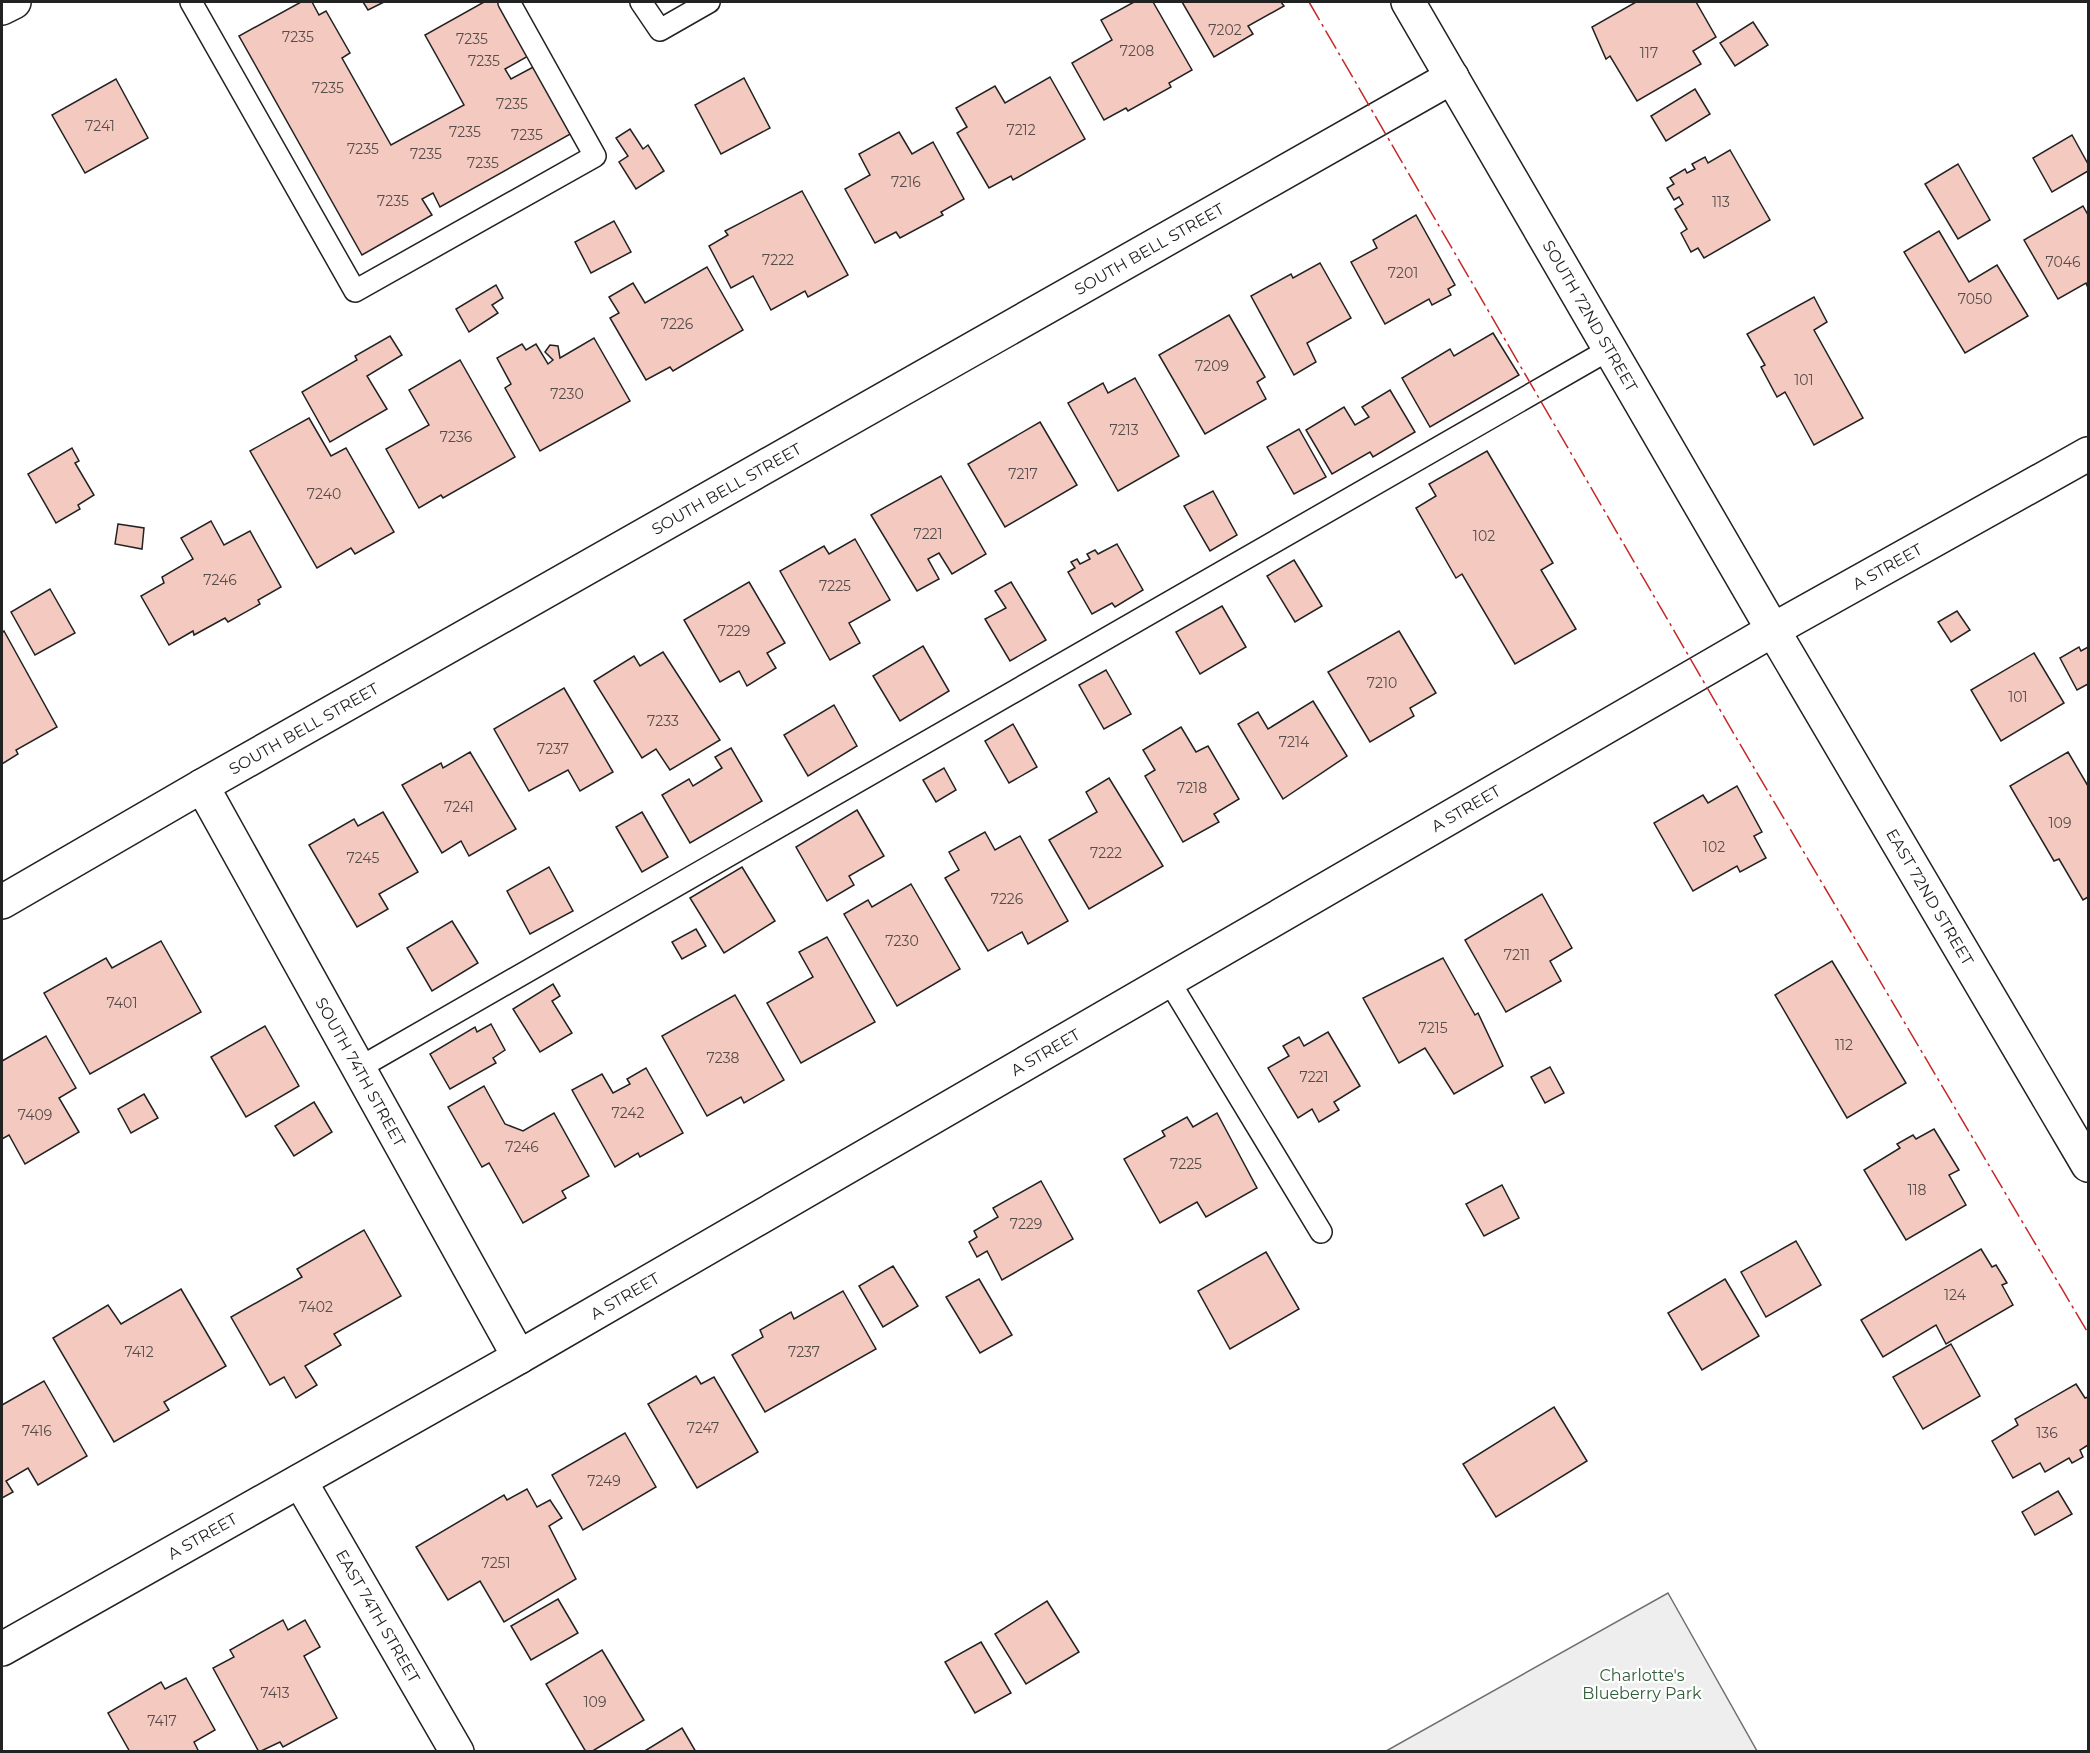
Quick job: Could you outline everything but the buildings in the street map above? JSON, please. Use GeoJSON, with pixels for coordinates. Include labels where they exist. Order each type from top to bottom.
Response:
{"type":"FeatureCollection","features":[{"type":"Feature","properties":{"kind":"street"},"geometry":{"type":"LineString","coordinates":[[2,8],[14,2]]}},
{"type":"Feature","properties":{"kind":"street","name":"SOUTH 72ND STREET"},"geometry":{"type":"LineString","coordinates":[[1408,2],[1773,630]]}},
{"type":"Feature","properties":{"kind":"street","name":"SOUTH BELL STREET"},"geometry":{"type":"LineString","coordinates":[[2,902],[202,786],[1452,77]]}},
{"type":"Feature","properties":{"kind":"street","name":"A STREET"},"geometry":{"type":"LineString","coordinates":[[2,1650],[519,1358],[1773,630],[2088,454]]}},
{"type":"Feature","properties":{"kind":"street","name":"EAST 72ND STREET"},"geometry":{"type":"LineString","coordinates":[[1773,630],[2088,1165]]}},
{"type":"Feature","properties":{"kind":"street","name":"SOUTH 74TH STREET"},"geometry":{"type":"LineString","coordinates":[[202,786],[519,1358]]}},
{"type":"Feature","properties":{"kind":"street","name":"EAST 74TH STREET"},"geometry":{"type":"LineString","coordinates":[[300,1481],[457,1752]]}},
{"type":"Feature","properties":{"kind":"lane"},"geometry":{"type":"LineString","coordinates":[[191,2],[355,291],[595,156],[508,2]]}},
{"type":"Feature","properties":{"kind":"lane"},"geometry":{"type":"LineString","coordinates":[[641,2],[660,30],[709,2]]}},
{"type":"Feature","properties":{"kind":"lane"},"geometry":{"type":"LineString","coordinates":[[358,1068],[1610,349]]}},
{"type":"Feature","properties":{"kind":"lane"},"geometry":{"type":"LineString","coordinates":[[1169,981],[1321,1232]]}},
{"type":"Feature","properties":{"kind":"green space","name":"Charlotte's Blueberry Park"},"geometry":{"type":"Polygon","coordinates":[[[1668,1593],[1757,1751],[1386,1751],[1668,1593]]]}},
{"type":"Feature","properties":{"kind":"power"},"geometry":{"type":"LineString","coordinates":[[1309,2],[1734,734],[2088,1333]]}}]}
